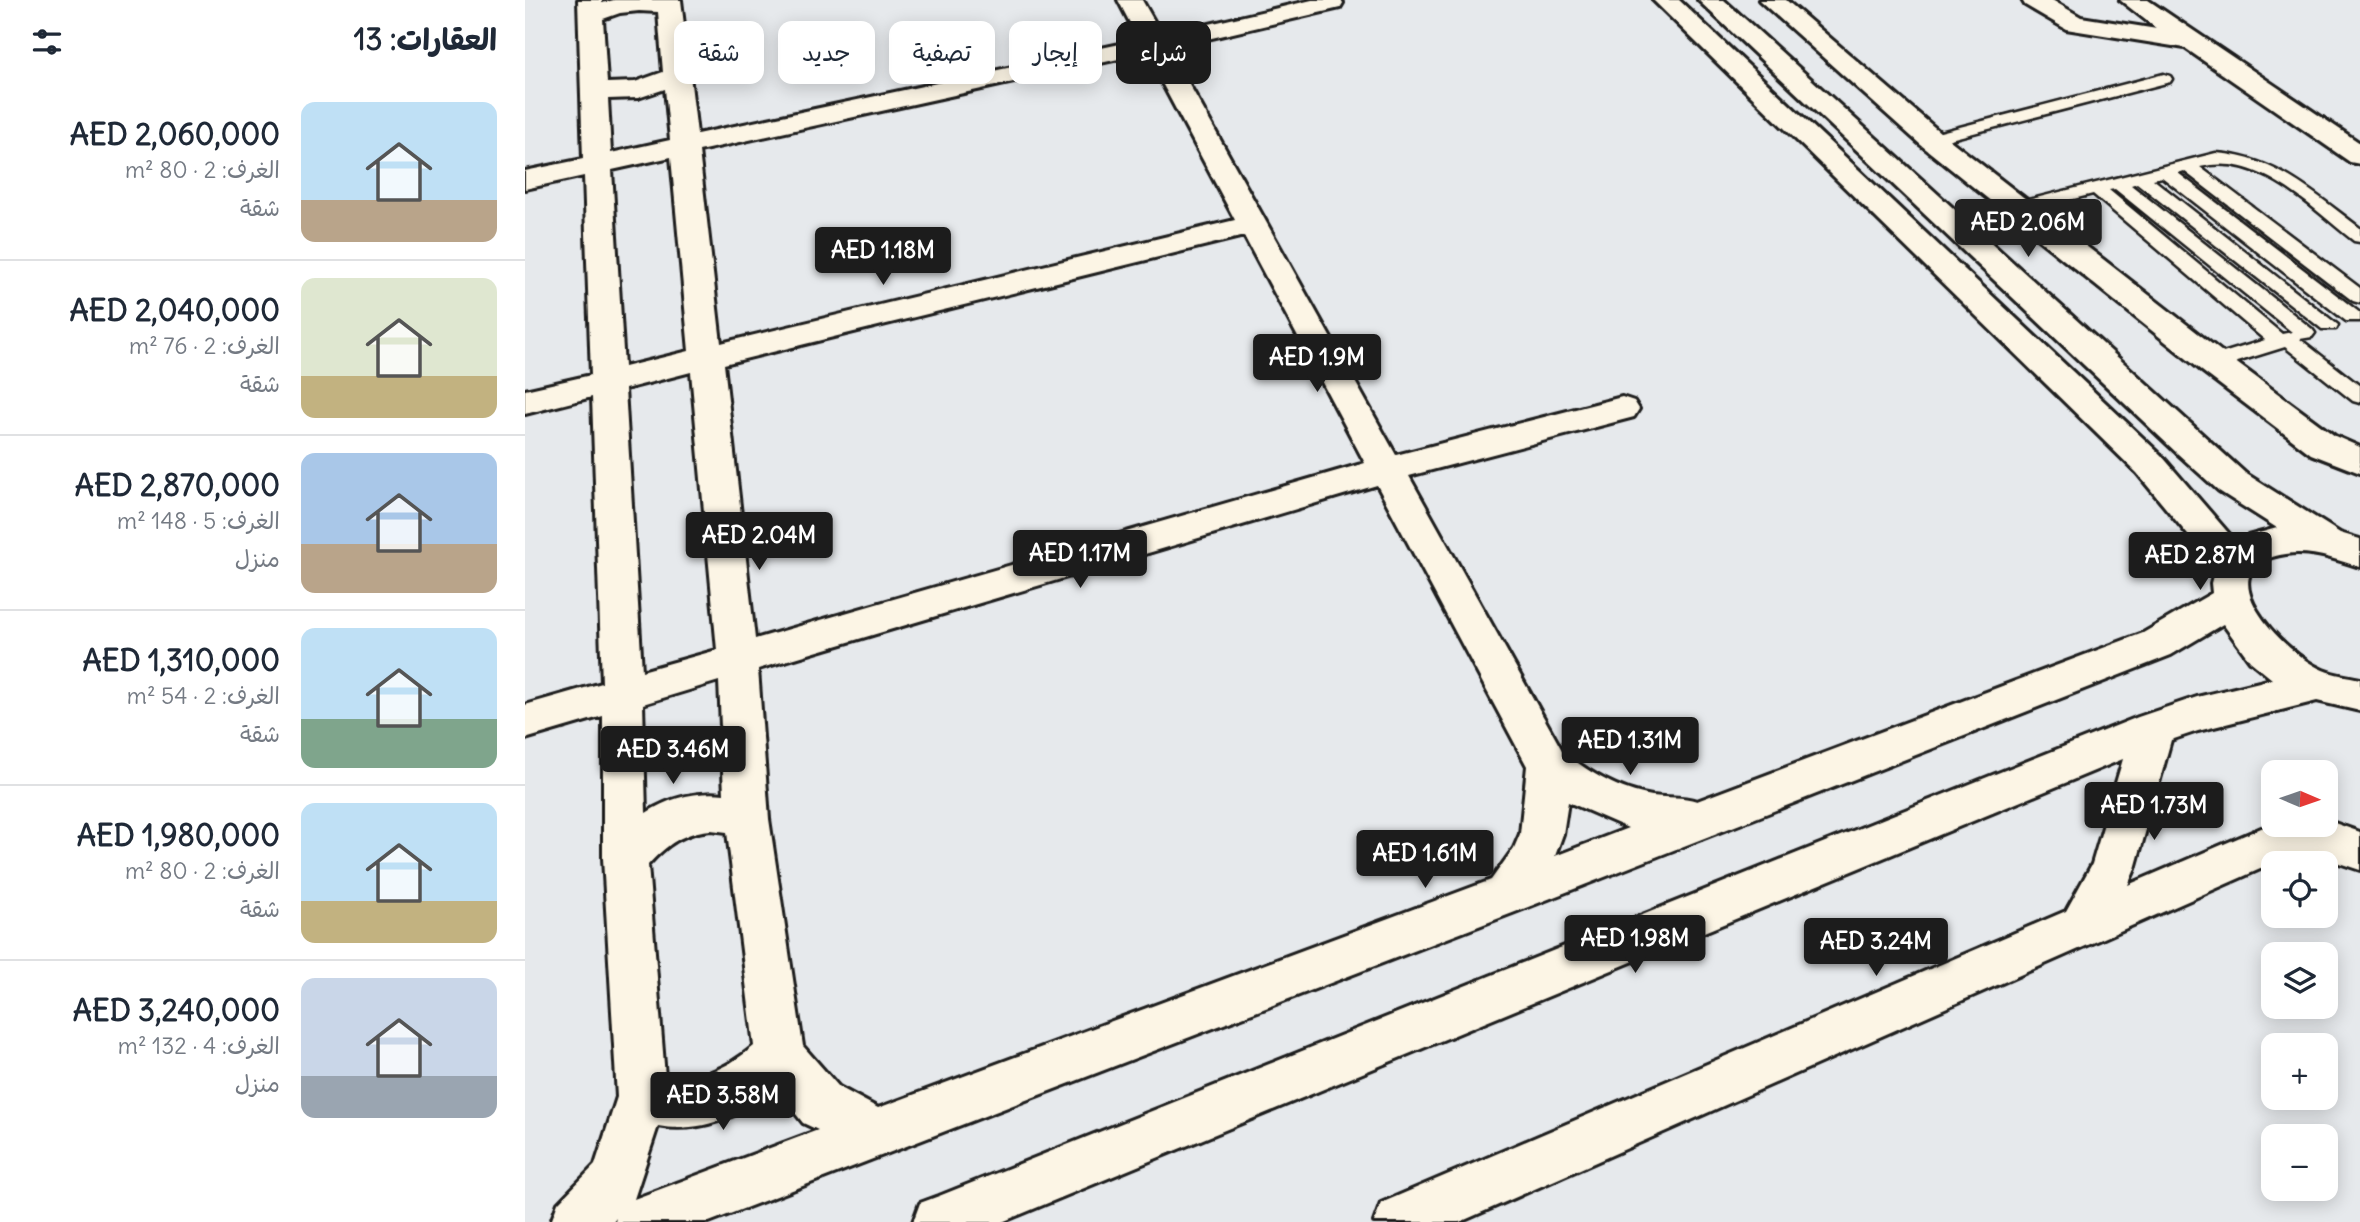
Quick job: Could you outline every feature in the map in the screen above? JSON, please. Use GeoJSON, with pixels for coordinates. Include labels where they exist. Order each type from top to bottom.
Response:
{"type":"FeatureCollection","features":[{"type":"Feature","properties":{"kind":"street"},"geometry":{"type":"LineString","coordinates":[[1130,0],[1141,21]]}},
{"type":"Feature","properties":{"kind":"street"},"geometry":{"type":"LineString","coordinates":[[1665,0],[2149,464],[2233,583],[2246,632],[2253,640],[2276,662],[2317,685],[2360,695]]}},
{"type":"Feature","properties":{"kind":"street"},"geometry":{"type":"LineString","coordinates":[[1710,0],[2232,482],[2344,548]]}},
{"type":"Feature","properties":{"kind":"street"},"geometry":{"type":"LineString","coordinates":[[1771,0],[1931,139],[2214,363],[2323,445],[2360,461]]}},
{"type":"Feature","properties":{"kind":"street"},"geometry":{"type":"LineString","coordinates":[[2132,0],[2360,156]]}},
{"type":"Feature","properties":{"kind":"street"},"geometry":{"type":"LineString","coordinates":[[577,1222],[616,1181],[642,1097],[625,858],[623,694],[590,8],[670,3],[674,45]]}},
{"type":"Feature","properties":{"kind":"street"},"geometry":{"type":"LineString","coordinates":[[1211,31],[1331,3]]}},
{"type":"Feature","properties":{"kind":"street"},"geometry":{"type":"LineString","coordinates":[[2039,4],[2080,9],[2099,3]]}},
{"type":"Feature","properties":{"kind":"street"},"geometry":{"type":"LineString","coordinates":[[2039,4],[2075,24],[2152,34],[2202,47]]}},
{"type":"Feature","properties":{"kind":"street"},"geometry":{"type":"LineString","coordinates":[[525,180],[1116,52]]}},
{"type":"Feature","properties":{"kind":"street"},"geometry":{"type":"LineString","coordinates":[[594,91],[638,90],[674,77]]}},
{"type":"Feature","properties":{"kind":"street"},"geometry":{"type":"LineString","coordinates":[[678,84],[739,660],[747,819],[780,1056],[821,1105],[874,1133]]}},
{"type":"Feature","properties":{"kind":"street"},"geometry":{"type":"LineString","coordinates":[[1176,84],[1389,469],[1548,765],[1572,785],[1602,802],[1657,816],[1702,818]]}},
{"type":"Feature","properties":{"kind":"street"},"geometry":{"type":"LineString","coordinates":[[525,402],[1254,224]]}},
{"type":"Feature","properties":{"kind":"street"},"geometry":{"type":"LineString","coordinates":[[525,722],[1389,469],[1622,409]]}},
{"type":"Feature","properties":{"kind":"street"},"geometry":{"type":"LineString","coordinates":[[641,1222],[1507,895],[2157,644],[2233,583],[2256,547],[2288,540],[2344,548]]}},
{"type":"Feature","properties":{"kind":"street"},"geometry":{"type":"LineString","coordinates":[[939,1222],[2153,729],[2197,713],[2317,685]]}},
{"type":"Feature","properties":{"kind":"street"},"geometry":{"type":"LineString","coordinates":[[2082,926],[2113,869],[2153,729]]}},
{"type":"Feature","properties":{"kind":"street"},"geometry":{"type":"LineString","coordinates":[[1507,895],[1531,860],[1546,823],[1548,765]]}},
{"type":"Feature","properties":{"kind":"street"},"geometry":{"type":"LineString","coordinates":[[625,858],[645,836],[672,820],[699,811],[726,811],[747,819]]}},
{"type":"Feature","properties":{"kind":"street"},"geometry":{"type":"LineString","coordinates":[[1400,1222],[2280,839],[2318,837],[2360,851]]}},
{"type":"Feature","properties":{"kind":"street"},"geometry":{"type":"LineString","coordinates":[[642,1097],[679,1105],[701,1102],[729,1092],[757,1076],[780,1056]]}},
{"type":"Feature","properties":{"kind":"lane"},"geometry":{"type":"LineString","coordinates":[[1931,139],[2164,79]]}},
{"type":"Feature","properties":{"kind":"lane"},"geometry":{"type":"LineString","coordinates":[[2018,208],[2187,165],[2227,158],[2266,168],[2360,237]]}},
{"type":"Feature","properties":{"kind":"lane"},"geometry":{"type":"LineString","coordinates":[[2187,165],[2360,297]]}},
{"type":"Feature","properties":{"kind":"lane"},"geometry":{"type":"LineString","coordinates":[[2165,171],[2356,316]]}},
{"type":"Feature","properties":{"kind":"lane"},"geometry":{"type":"LineString","coordinates":[[2140,177],[2329,325]]}},
{"type":"Feature","properties":{"kind":"lane"},"geometry":{"type":"LineString","coordinates":[[2118,183],[2290,338]]}},
{"type":"Feature","properties":{"kind":"lane"},"geometry":{"type":"LineString","coordinates":[[2096,188],[2290,338],[2360,396]]}},
{"type":"Feature","properties":{"kind":"lane"},"geometry":{"type":"LineString","coordinates":[[2214,363],[2356,316]]}}]}
